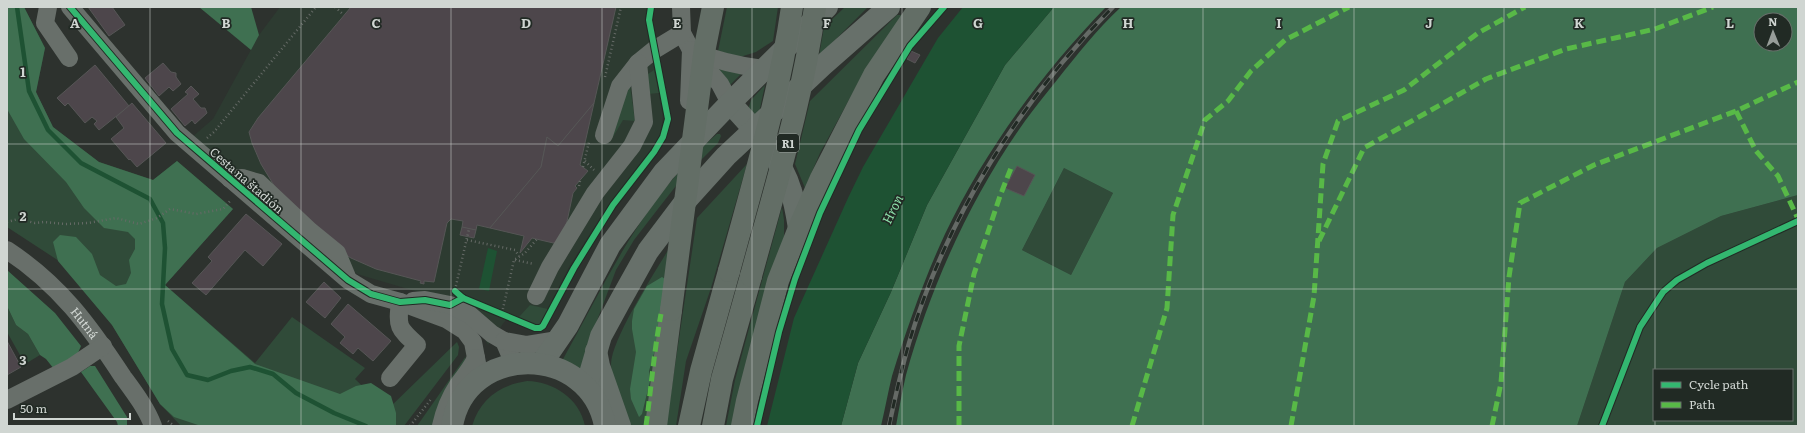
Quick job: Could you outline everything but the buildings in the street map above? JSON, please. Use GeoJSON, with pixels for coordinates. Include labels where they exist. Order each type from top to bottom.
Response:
{"type":"FeatureCollection","features":[{"type":"Feature","properties":{"kind":"highway"},"geometry":{"type":"LineString","coordinates":[[656,426],[705,47],[713,7]]}},
{"type":"Feature","properties":{"kind":"highway","name":"R1"},"geometry":{"type":"LineString","coordinates":[[689,426],[701,372],[766,140],[783,64],[792,7]]}},
{"type":"Feature","properties":{"kind":"highway","name":"R1"},"geometry":{"type":"LineString","coordinates":[[713,426],[722,379],[786,148],[804,68],[814,7]]}},
{"type":"Feature","properties":{"kind":"highway"},"geometry":{"type":"LineString","coordinates":[[742,426],[747,400],[778,281],[799,228],[821,178],[874,75],[920,7]]}},
{"type":"Feature","properties":{"kind":"main road"},"geometry":{"type":"LineString","coordinates":[[542,363],[568,325],[610,245],[660,177],[730,103],[827,7]]}},
{"type":"Feature","properties":{"kind":"main road"},"geometry":{"type":"LineString","coordinates":[[586,387],[601,336],[648,251],[688,198],[726,156],[889,7]]}},
{"type":"Feature","properties":{"kind":"main road"},"geometry":{"type":"LineString","coordinates":[[730,103],[755,130],[783,170],[791,191],[799,228]]}},
{"type":"Feature","properties":{"kind":"main road"},"geometry":{"type":"LineString","coordinates":[[596,349],[599,366],[620,426]]}},
{"type":"Feature","properties":{"kind":"main road"},"geometry":{"type":"LineString","coordinates":[[452,426],[454,416],[462,400],[472,386],[480,379],[493,371],[514,364],[542,363],[563,370],[586,387],[599,408],[605,426]]}},
{"type":"Feature","properties":{"kind":"street"},"geometry":{"type":"LineString","coordinates":[[48,7],[45,23],[69,58]]}},
{"type":"Feature","properties":{"kind":"street","name":"Cesta na štadión"},"geometry":{"type":"LineString","coordinates":[[70,7],[177,133],[348,280],[371,294],[400,302],[446,319],[465,331],[473,342],[480,379]]}},
{"type":"Feature","properties":{"kind":"street"},"geometry":{"type":"LineString","coordinates":[[681,7],[682,33],[691,50],[720,84],[730,103]]}},
{"type":"Feature","properties":{"kind":"street"},"geometry":{"type":"LineString","coordinates":[[604,135],[620,86],[638,62],[654,50],[682,33]]}},
{"type":"Feature","properties":{"kind":"street"},"geometry":{"type":"LineString","coordinates":[[691,50],[715,60],[739,66],[764,69]]}},
{"type":"Feature","properties":{"kind":"street"},"geometry":{"type":"LineString","coordinates":[[688,147],[691,50]]}},
{"type":"Feature","properties":{"kind":"street"},"geometry":{"type":"LineString","coordinates":[[536,296],[550,267],[595,192],[632,146],[644,122],[638,62]]}},
{"type":"Feature","properties":{"kind":"street","name":"Hutná"},"geometry":{"type":"LineString","coordinates":[[7,250],[46,279],[72,306],[103,346],[150,422]]}},
{"type":"Feature","properties":{"kind":"street","name":"Cesta na štadión"},"geometry":{"type":"LineString","coordinates":[[400,302],[452,298],[492,334],[504,341],[527,345],[558,340]]}},
{"type":"Feature","properties":{"kind":"street"},"geometry":{"type":"LineString","coordinates":[[390,378],[417,345],[400,329],[398,314],[400,302]]}},
{"type":"Feature","properties":{"kind":"street"},"geometry":{"type":"LineString","coordinates":[[504,341],[514,364]]}},
{"type":"Feature","properties":{"kind":"street"},"geometry":{"type":"LineString","coordinates":[[7,400],[72,367],[103,346]]}},
{"type":"Feature","properties":{"kind":"street"},"geometry":{"type":"LineString","coordinates":[[441,426],[448,403],[458,385],[471,370],[476,358]]}},
{"type":"Feature","properties":{"kind":"path"},"geometry":{"type":"LineString","coordinates":[[195,149],[214,132],[316,7]]}},
{"type":"Feature","properties":{"kind":"path"},"geometry":{"type":"LineString","coordinates":[[335,7],[344,15]]}},
{"type":"Feature","properties":{"kind":"path"},"geometry":{"type":"LineString","coordinates":[[7,222],[18,219],[35,223],[44,222],[65,224],[88,223],[116,218],[139,224],[157,218],[170,209],[196,214],[223,209],[232,198]]}},
{"type":"Feature","properties":{"kind":"path"},"geometry":{"type":"LineString","coordinates":[[452,298],[469,229]]}},
{"type":"Feature","properties":{"kind":"path"},"geometry":{"type":"LineString","coordinates":[[502,313],[514,260],[525,253],[537,239]]}},
{"type":"Feature","properties":{"kind":"path"},"geometry":{"type":"LineString","coordinates":[[467,240],[516,250],[519,256]]}},
{"type":"Feature","properties":{"kind":"path"},"geometry":{"type":"LineString","coordinates":[[514,260],[536,264]]}},
{"type":"Feature","properties":{"kind":"path"},"geometry":{"type":"LineString","coordinates":[[496,310],[509,316]]}},
{"type":"Feature","properties":{"kind":"shaded area"},"geometry":{"type":"Polygon","coordinates":[[[7,7],[24,7],[45,48],[36,92],[53,127],[99,162],[153,180],[177,161],[233,209],[165,285],[255,363],[292,317],[365,368],[355,379],[387,410],[457,342],[459,347],[458,355],[404,426],[181,426],[160,404],[112,325],[59,261],[7,227],[7,7]]]}},
{"type":"Feature","properties":{"kind":"shaded area"},"geometry":{"type":"Polygon","coordinates":[[[7,7],[24,7],[45,48],[36,92],[53,127],[99,162],[153,180],[177,161],[233,209],[165,285],[255,364],[340,394],[356,386],[371,383],[391,396],[396,413],[396,426],[198,425],[174,417],[160,404],[112,325],[58,261],[53,242],[60,235],[76,237],[92,254],[100,275],[116,286],[126,284],[131,273],[129,260],[135,249],[135,239],[128,232],[104,228],[84,208],[66,182],[24,139],[7,109],[7,7]]]}},
{"type":"Feature","properties":{"kind":"shaded area"},"geometry":{"type":"Polygon","coordinates":[[[199,7],[251,7],[259,35],[251,50],[199,7]]]}},
{"type":"Feature","properties":{"kind":"shaded area"},"geometry":{"type":"Polygon","coordinates":[[[280,7],[647,7],[645,19],[663,117],[660,135],[650,151],[607,207],[569,267],[540,324],[537,325],[510,314],[488,345],[473,316],[442,299],[357,274],[211,150],[191,138],[213,119],[259,35],[280,7]]]}},
{"type":"Feature","properties":{"kind":"shaded area"},"geometry":{"type":"Polygon","coordinates":[[[727,7],[778,7],[773,41],[756,52],[740,57],[718,51],[727,7]]]}},
{"type":"Feature","properties":{"kind":"shaded area"},"geometry":{"type":"Polygon","coordinates":[[[845,7],[868,7],[819,56],[824,27],[845,7]]]}},
{"type":"Feature","properties":{"kind":"shaded area"},"geometry":{"type":"Polygon","coordinates":[[[1054,7],[1106,7],[1059,58],[1016,114],[978,172],[961,203],[937,251],[910,322],[892,376],[881,426],[841,426],[858,363],[891,292],[927,205],[1005,65],[1054,7]]]}},
{"type":"Feature","properties":{"kind":"shaded area"},"geometry":{"type":"Polygon","coordinates":[[[1121,7],[1798,7],[1798,195],[1721,216],[1657,248],[1625,282],[1577,426],[896,426],[906,375],[916,341],[940,275],[970,211],[1005,150],[1025,121],[1095,33],[1121,7]],[[1064,168],[1022,250],[1071,275],[1113,193],[1064,168]]]}},
{"type":"Feature","properties":{"kind":"shaded area"},"geometry":{"type":"Polygon","coordinates":[[[897,15],[901,15],[901,18],[868,65],[820,153],[805,188],[795,164],[810,101],[897,15]]]}},
{"type":"Feature","properties":{"kind":"shaded area"},"geometry":{"type":"Polygon","coordinates":[[[719,69],[743,72],[730,85],[719,69]]]}},
{"type":"Feature","properties":{"kind":"shaded area"},"geometry":{"type":"Polygon","coordinates":[[[654,70],[659,93],[647,94],[645,76],[654,70]]]}},
{"type":"Feature","properties":{"kind":"shaded area"},"geometry":{"type":"Polygon","coordinates":[[[765,85],[759,113],[755,115],[748,110],[751,100],[765,85]]]}},
{"type":"Feature","properties":{"kind":"shaded area"},"geometry":{"type":"Polygon","coordinates":[[[630,86],[635,121],[623,120],[610,142],[624,100],[630,86]]]}},
{"type":"Feature","properties":{"kind":"shaded area"},"geometry":{"type":"Polygon","coordinates":[[[717,134],[720,134],[721,136],[718,143],[679,182],[634,240],[616,270],[589,342],[585,375],[562,361],[629,240],[648,212],[668,185],[691,159],[717,134]]]}},
{"type":"Feature","properties":{"kind":"shaded area"},"geometry":{"type":"Polygon","coordinates":[[[747,164],[711,288],[686,361],[676,426],[666,426],[697,218],[747,164]]]}},
{"type":"Feature","properties":{"kind":"shaded area"},"geometry":{"type":"Polygon","coordinates":[[[1064,168],[1113,193],[1071,275],[1022,250],[1064,168]]]}},
{"type":"Feature","properties":{"kind":"shaded area"},"geometry":{"type":"Polygon","coordinates":[[[1798,195],[1798,426],[1577,426],[1625,282],[1657,248],[1721,216],[1798,195]]]}},
{"type":"Feature","properties":{"kind":"shaded area"},"geometry":{"type":"Polygon","coordinates":[[[782,207],[784,237],[733,426],[726,426],[735,380],[782,207]]]}},
{"type":"Feature","properties":{"kind":"shaded area"},"geometry":{"type":"Polygon","coordinates":[[[670,247],[648,426],[628,426],[617,396],[611,372],[613,353],[635,305],[670,247]]]}},
{"type":"Feature","properties":{"kind":"shaded area"},"geometry":{"type":"Polygon","coordinates":[[[7,270],[55,313],[81,346],[78,353],[54,369],[46,359],[40,355],[28,334],[16,325],[7,306],[7,270]]]}},
{"type":"Feature","properties":{"kind":"shaded area"},"geometry":{"type":"Polygon","coordinates":[[[662,277],[665,279],[655,350],[649,371],[650,381],[642,414],[639,417],[631,399],[630,389],[636,352],[632,321],[634,309],[647,286],[662,277]]]}},
{"type":"Feature","properties":{"kind":"shaded area"},"geometry":{"type":"Polygon","coordinates":[[[530,305],[548,309],[540,324],[537,325],[519,317],[530,305]]]}},
{"type":"Feature","properties":{"kind":"shaded area"},"geometry":{"type":"Polygon","coordinates":[[[7,306],[16,325],[28,334],[40,355],[25,364],[7,332],[7,306]]]}},
{"type":"Feature","properties":{"kind":"shaded area"},"geometry":{"type":"Polygon","coordinates":[[[466,356],[463,367],[433,426],[417,426],[466,356]]]}},
{"type":"Feature","properties":{"kind":"shaded area"},"geometry":{"type":"Polygon","coordinates":[[[90,366],[95,366],[127,417],[127,426],[118,426],[117,422],[81,372],[90,366]]]}},
{"type":"Feature","properties":{"kind":"shaded area"},"geometry":{"type":"Polygon","coordinates":[[[527,381],[547,385],[564,393],[577,407],[585,426],[472,426],[480,408],[492,395],[508,386],[527,381]]]}},
{"type":"Feature","properties":{"kind":"water","name":"Hron"},"geometry":{"type":"Polygon","coordinates":[[[963,7],[1054,7],[1005,65],[927,205],[891,292],[858,363],[841,426],[767,426],[794,318],[848,198],[863,167],[938,38],[963,7]]]}},
{"type":"Feature","properties":{"kind":"water"},"geometry":{"type":"Polygon","coordinates":[[[488,248],[497,251],[489,291],[479,289],[488,248]]]}},
{"type":"Feature","properties":{"kind":"waterway"},"geometry":{"type":"LineString","coordinates":[[17,7],[29,91],[48,130],[81,163],[150,199],[163,223],[165,248],[162,304],[172,349],[187,375],[208,380],[231,371],[250,367],[273,374],[296,393],[334,413],[366,426]]}},
{"type":"Feature","properties":{"kind":"railway"},"geometry":{"type":"LineString","coordinates":[[889,426],[906,353],[925,296],[944,251],[966,206],[990,163],[1018,121],[1079,43],[1113,7]]}},
{"type":"Feature","properties":{"kind":"marked path"},"geometry":{"type":"LineString","coordinates":[[1132,426],[1167,308],[1173,215],[1205,120],[1228,101],[1251,71],[1285,40],[1349,7]]}},
{"type":"Feature","properties":{"kind":"marked path"},"geometry":{"type":"LineString","coordinates":[[1291,426],[1314,296],[1323,164],[1338,121],[1404,90],[1478,33],[1525,7]]}},
{"type":"Feature","properties":{"kind":"marked path"},"geometry":{"type":"LineString","coordinates":[[1319,241],[1364,148],[1486,79],[1566,49],[1655,29],[1713,7]]}},
{"type":"Feature","properties":{"kind":"marked path"},"geometry":{"type":"LineString","coordinates":[[1492,426],[1501,383],[1509,277],[1520,203],[1594,165],[1736,111],[1798,82]]}},
{"type":"Feature","properties":{"kind":"marked path"},"geometry":{"type":"LineString","coordinates":[[1736,111],[1756,151],[1778,176],[1798,219]]}},
{"type":"Feature","properties":{"kind":"marked path"},"geometry":{"type":"LineString","coordinates":[[959,426],[959,346],[974,274],[1011,168]]}},
{"type":"Feature","properties":{"kind":"marked path"},"geometry":{"type":"LineString","coordinates":[[646,426],[654,356],[661,314]]}},
{"type":"Feature","properties":{"kind":"cycle path"},"geometry":{"type":"LineString","coordinates":[[70,7],[177,133],[348,280],[371,294],[400,302],[425,300],[450,305],[463,298]]}},
{"type":"Feature","properties":{"kind":"cycle path"},"geometry":{"type":"LineString","coordinates":[[455,291],[463,298],[535,328],[540,328],[543,326],[574,268],[613,205],[654,152],[663,137],[668,119],[649,20],[651,7]]}},
{"type":"Feature","properties":{"kind":"cycle path"},"geometry":{"type":"LineString","coordinates":[[757,426],[779,332],[795,279],[820,213],[859,130],[910,46],[944,7]]}},
{"type":"Feature","properties":{"kind":"cycle path"},"geometry":{"type":"LineString","coordinates":[[1602,426],[1640,327],[1663,292],[1677,280],[1707,263],[1798,221]]}}]}
